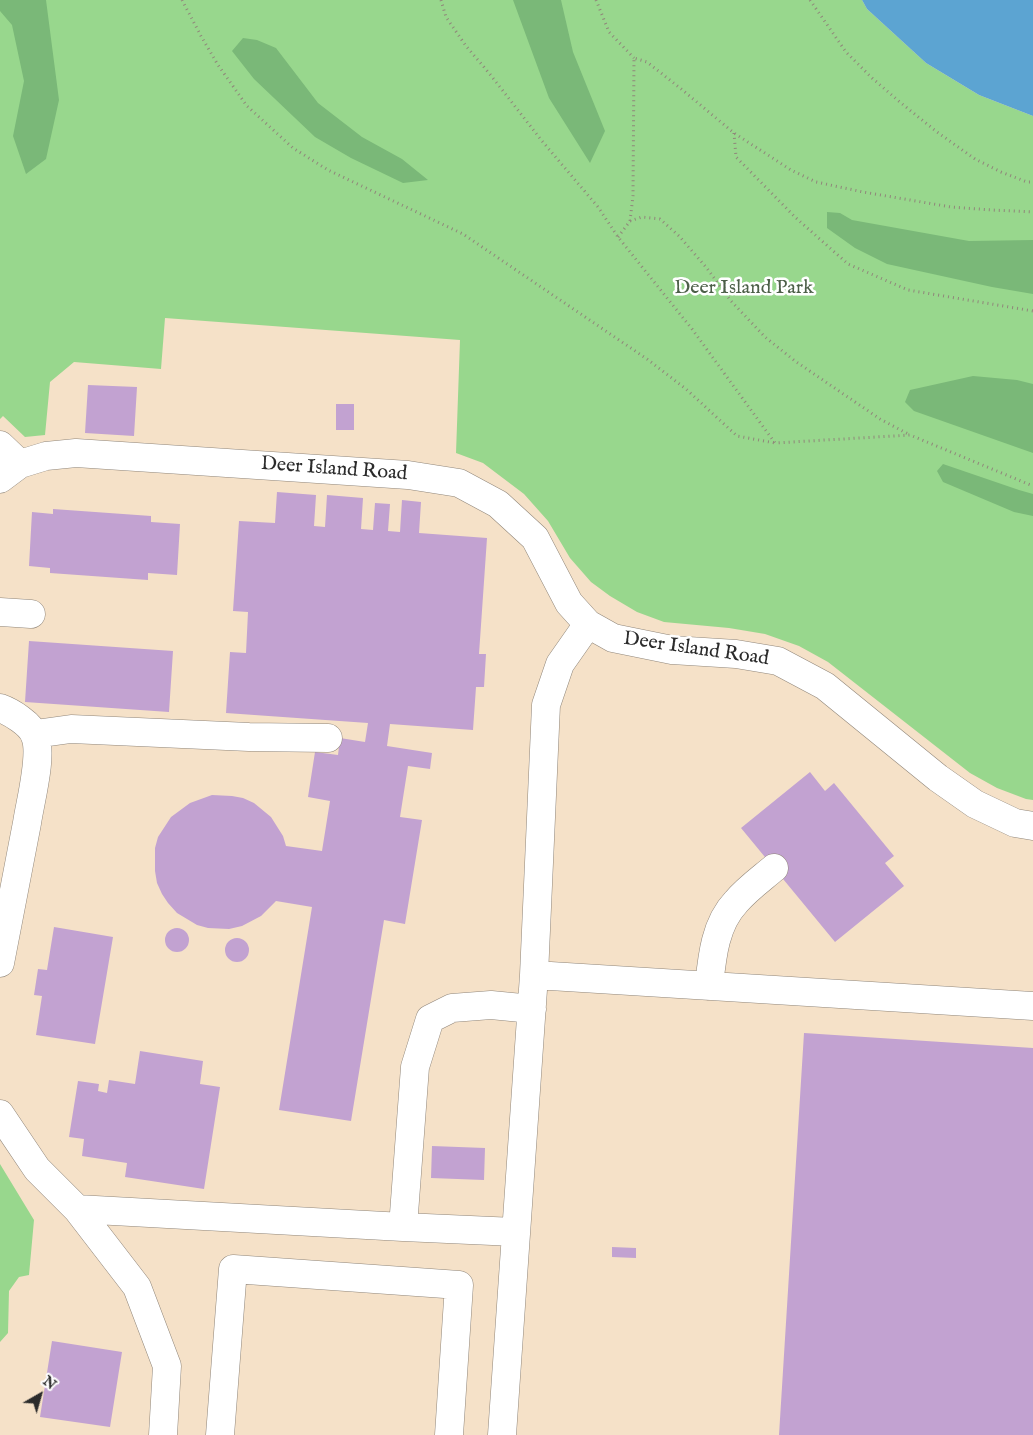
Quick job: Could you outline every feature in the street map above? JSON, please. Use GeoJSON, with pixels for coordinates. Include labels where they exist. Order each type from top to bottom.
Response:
{"type":"FeatureCollection","features":[{"type":"Feature","properties":{"kind":"street","name":"Deer Island Road"},"geometry":{"type":"LineString","coordinates":[[0,445],[10,472],[46,456],[76,453],[408,475],[460,483],[498,504],[535,538],[569,603],[588,624],[613,638],[672,650],[736,654],[778,661],[825,686],[938,778],[975,804],[1015,823],[1033,826]]}},
{"type":"Feature","properties":{"kind":"street"},"geometry":{"type":"LineString","coordinates":[[0,612],[31,614]]}},
{"type":"Feature","properties":{"kind":"street"},"geometry":{"type":"LineString","coordinates":[[502,1435],[532,1009],[546,705],[560,664],[588,624]]}},
{"type":"Feature","properties":{"kind":"street"},"geometry":{"type":"LineString","coordinates":[[0,708],[22,721],[35,734],[38,744],[34,782],[0,963]]}},
{"type":"Feature","properties":{"kind":"street"},"geometry":{"type":"LineString","coordinates":[[35,734],[71,729],[249,737],[328,738]]}},
{"type":"Feature","properties":{"kind":"street"},"geometry":{"type":"LineString","coordinates":[[709,986],[712,955],[720,927],[734,903],[774,868]]}},
{"type":"Feature","properties":{"kind":"street"},"geometry":{"type":"LineString","coordinates":[[534,975],[1033,1006]]}},
{"type":"Feature","properties":{"kind":"street"},"geometry":{"type":"LineString","coordinates":[[403,1227],[415,1067],[430,1019],[452,1008],[491,1005],[532,1009]]}},
{"type":"Feature","properties":{"kind":"street"},"geometry":{"type":"LineString","coordinates":[[0,1114],[37,1169],[77,1209],[137,1287],[167,1366],[163,1435]]}},
{"type":"Feature","properties":{"kind":"street"},"geometry":{"type":"LineString","coordinates":[[77,1209],[516,1232]]}},
{"type":"Feature","properties":{"kind":"street"},"geometry":{"type":"LineString","coordinates":[[220,1435],[233,1269],[459,1285],[449,1435]]}},
{"type":"Feature","properties":{"kind":"path"},"geometry":{"type":"LineString","coordinates":[[182,0],[200,36],[247,106],[293,148],[328,170],[463,234],[648,359],[686,388],[737,436],[775,443],[910,435]]}},
{"type":"Feature","properties":{"kind":"path"},"geometry":{"type":"LineString","coordinates":[[441,0],[446,16],[466,46],[598,207],[618,237],[692,329],[775,443]]}},
{"type":"Feature","properties":{"kind":"path"},"geometry":{"type":"LineString","coordinates":[[596,0],[609,32],[634,58],[648,62],[734,133],[791,170],[816,182],[863,192],[951,207],[1033,212]]}},
{"type":"Feature","properties":{"kind":"path"},"geometry":{"type":"LineString","coordinates":[[810,0],[846,52],[901,103],[975,159],[1001,172],[1027,182],[1033,182]]}},
{"type":"Feature","properties":{"kind":"path"},"geometry":{"type":"LineString","coordinates":[[618,237],[630,221],[633,196],[634,58]]}},
{"type":"Feature","properties":{"kind":"path"},"geometry":{"type":"LineString","coordinates":[[734,133],[736,157],[796,218],[848,264],[908,290],[1033,311]]}},
{"type":"Feature","properties":{"kind":"path"},"geometry":{"type":"LineString","coordinates":[[630,221],[642,217],[660,220],[679,236],[706,267],[731,301],[765,337],[803,367],[880,419],[910,435],[1033,486]]}},
{"type":"Feature","properties":{"kind":"green space","name":"Deer Island Park"},"geometry":{"type":"Polygon","coordinates":[[[0,0],[862,0],[867,9],[926,63],[979,95],[1033,116],[1033,800],[997,788],[970,773],[828,662],[799,646],[765,634],[729,628],[664,622],[637,612],[591,582],[570,558],[548,521],[524,494],[483,463],[456,453],[460,340],[165,318],[161,369],[74,362],[50,382],[45,435],[25,437],[3,416],[0,419],[0,0]]]}},
{"type":"Feature","properties":{"kind":"green space"},"geometry":{"type":"Polygon","coordinates":[[[0,0],[46,0],[59,100],[46,159],[26,174],[13,136],[24,81],[12,25],[0,11],[0,0]]]}},
{"type":"Feature","properties":{"kind":"green space"},"geometry":{"type":"Polygon","coordinates":[[[513,0],[561,0],[573,52],[605,131],[590,163],[549,98],[513,0]]]}},
{"type":"Feature","properties":{"kind":"green space"},"geometry":{"type":"Polygon","coordinates":[[[243,38],[257,40],[276,48],[318,103],[362,137],[402,159],[428,180],[403,183],[351,158],[315,137],[254,79],[232,51],[243,38]]]}},
{"type":"Feature","properties":{"kind":"green space"},"geometry":{"type":"Polygon","coordinates":[[[827,212],[840,213],[852,220],[969,241],[1033,240],[1033,294],[887,264],[855,248],[827,228],[827,212]]]}},
{"type":"Feature","properties":{"kind":"green space"},"geometry":{"type":"Polygon","coordinates":[[[973,376],[1017,380],[1033,384],[1033,453],[914,411],[905,402],[910,390],[973,376]]]}},
{"type":"Feature","properties":{"kind":"green space"},"geometry":{"type":"Polygon","coordinates":[[[943,464],[1033,494],[1033,516],[1014,512],[943,482],[937,471],[943,464]]]}},
{"type":"Feature","properties":{"kind":"green space"},"geometry":{"type":"Polygon","coordinates":[[[0,1164],[34,1220],[29,1275],[19,1277],[9,1291],[8,1333],[0,1342],[0,1164]]]}},
{"type":"Feature","properties":{"kind":"water"},"geometry":{"type":"Polygon","coordinates":[[[862,0],[1033,0],[1033,116],[979,95],[926,63],[867,9],[862,0]]]}},
{"type":"Feature","properties":{"kind":"building"},"geometry":{"type":"Polygon","coordinates":[[[88,385],[137,387],[134,436],[85,433],[88,385]]]}},
{"type":"Feature","properties":{"kind":"building"},"geometry":{"type":"Polygon","coordinates":[[[336,404],[354,404],[354,430],[336,430],[336,404]]]}},
{"type":"Feature","properties":{"kind":"building"},"geometry":{"type":"Polygon","coordinates":[[[277,492],[316,495],[314,526],[325,527],[327,495],[363,498],[361,529],[373,530],[375,503],[390,504],[388,531],[400,532],[402,500],[421,502],[419,533],[487,538],[479,654],[486,654],[484,687],[476,687],[473,730],[390,724],[387,746],[432,753],[430,769],[408,766],[400,817],[422,820],[405,924],[384,920],[351,1121],[279,1110],[312,907],[276,901],[261,916],[242,926],[229,929],[208,928],[197,925],[177,913],[162,894],[157,883],[155,871],[155,848],[158,837],[171,817],[190,803],[212,795],[243,798],[254,803],[271,817],[283,836],[286,846],[322,851],[330,801],[308,797],[315,752],[338,755],[340,738],[365,742],[368,723],[226,713],[230,652],[246,653],[248,612],[233,611],[239,521],[275,523],[277,492]]]}},
{"type":"Feature","properties":{"kind":"building"},"geometry":{"type":"Polygon","coordinates":[[[53,509],[151,516],[151,522],[180,524],[177,575],[148,573],[148,580],[50,573],[50,568],[29,566],[32,512],[53,514],[53,509]]]}},
{"type":"Feature","properties":{"kind":"building"},"geometry":{"type":"Polygon","coordinates":[[[29,641],[173,651],[169,712],[25,702],[29,641]]]}},
{"type":"Feature","properties":{"kind":"building"},"geometry":{"type":"Polygon","coordinates":[[[810,772],[825,791],[834,783],[894,856],[885,863],[904,886],[835,942],[741,828],[810,772]]]}},
{"type":"Feature","properties":{"kind":"building"},"geometry":{"type":"Polygon","coordinates":[[[54,927],[113,937],[95,1044],[36,1035],[42,996],[34,995],[38,969],[47,970],[54,927]]]}},
{"type":"Feature","properties":{"kind":"building"},"geometry":{"type":"Polygon","coordinates":[[[177,928],[186,931],[189,940],[186,949],[177,952],[168,949],[165,940],[168,931],[177,928]]]}},
{"type":"Feature","properties":{"kind":"building"},"geometry":{"type":"Polygon","coordinates":[[[232,938],[242,938],[249,945],[249,955],[242,962],[232,962],[225,955],[225,945],[232,938]]]}},
{"type":"Feature","properties":{"kind":"building"},"geometry":{"type":"Polygon","coordinates":[[[804,1033],[1033,1048],[1033,1435],[779,1435],[804,1033]]]}},
{"type":"Feature","properties":{"kind":"building"},"geometry":{"type":"Polygon","coordinates":[[[140,1051],[203,1061],[200,1084],[220,1087],[204,1189],[125,1177],[127,1163],[82,1156],[84,1139],[69,1137],[78,1081],[99,1084],[98,1091],[107,1093],[109,1080],[135,1084],[140,1051]]]}},
{"type":"Feature","properties":{"kind":"building"},"geometry":{"type":"Polygon","coordinates":[[[432,1146],[485,1148],[484,1180],[431,1178],[432,1146]]]}},
{"type":"Feature","properties":{"kind":"building"},"geometry":{"type":"Polygon","coordinates":[[[612,1247],[636,1248],[636,1258],[612,1257],[612,1247]]]}},
{"type":"Feature","properties":{"kind":"building"},"geometry":{"type":"Polygon","coordinates":[[[52,1341],[122,1352],[110,1427],[40,1417],[52,1341]]]}}]}
